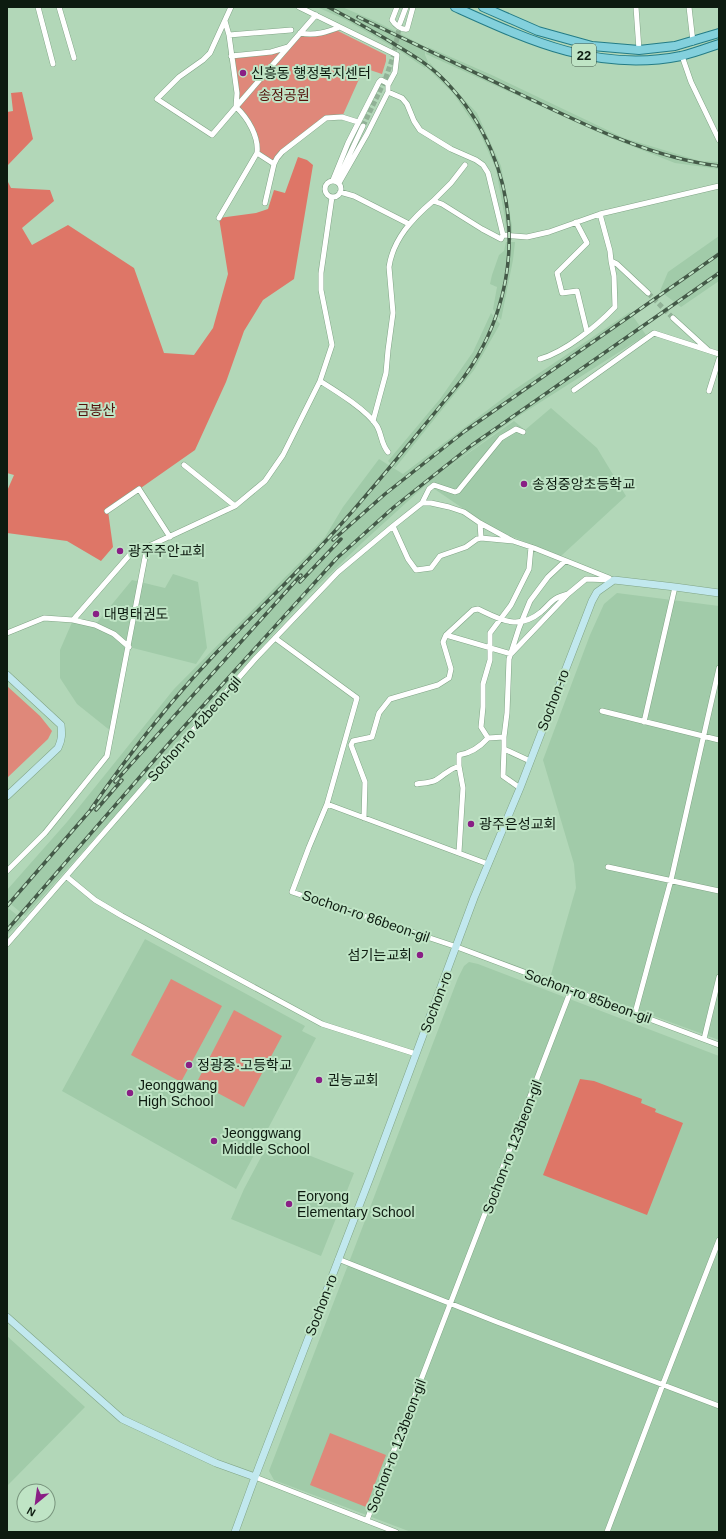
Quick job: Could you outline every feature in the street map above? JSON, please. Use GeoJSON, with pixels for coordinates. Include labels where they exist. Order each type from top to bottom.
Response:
{"type":"FeatureCollection","features":[{"type":"Feature","properties":{"kind":"main road","name":"22"},"geometry":{"type":"LineString","coordinates":[[455,7],[528,39],[563,51],[590,56],[640,61],[682,56],[719,44]]}},
{"type":"Feature","properties":{"kind":"main road","name":"22"},"geometry":{"type":"LineString","coordinates":[[483,7],[538,32],[592,46],[639,50],[675,46],[693,42],[719,33]]}},
{"type":"Feature","properties":{"kind":"street"},"geometry":{"type":"LineString","coordinates":[[38,7],[53,64]]}},
{"type":"Feature","properties":{"kind":"street"},"geometry":{"type":"LineString","coordinates":[[59,7],[74,58]]}},
{"type":"Feature","properties":{"kind":"street"},"geometry":{"type":"LineString","coordinates":[[231,7],[207,56],[179,77],[157,99],[212,135],[316,16]]}},
{"type":"Feature","properties":{"kind":"street"},"geometry":{"type":"LineString","coordinates":[[299,7],[396,55],[395,72],[388,85],[388,92],[367,134],[336,182]]}},
{"type":"Feature","properties":{"kind":"street"},"geometry":{"type":"LineString","coordinates":[[397,7],[392,20],[395,25],[404,30],[407,29],[413,7]]}},
{"type":"Feature","properties":{"kind":"street"},"geometry":{"type":"LineString","coordinates":[[400,23],[406,7]]}},
{"type":"Feature","properties":{"kind":"street"},"geometry":{"type":"LineString","coordinates":[[636,7],[639,50]]}},
{"type":"Feature","properties":{"kind":"street"},"geometry":{"type":"LineString","coordinates":[[689,7],[693,42]]}},
{"type":"Feature","properties":{"kind":"street"},"geometry":{"type":"LineString","coordinates":[[219,218],[257,153],[258,146],[249,124],[236,107],[237,93],[229,35],[225,21]]}},
{"type":"Feature","properties":{"kind":"street"},"geometry":{"type":"LineString","coordinates":[[300,33],[310,35],[325,33],[340,27]]}},
{"type":"Feature","properties":{"kind":"street"},"geometry":{"type":"LineString","coordinates":[[229,35],[291,30]]}},
{"type":"Feature","properties":{"kind":"street"},"geometry":{"type":"LineString","coordinates":[[231,56],[270,52],[289,47]]}},
{"type":"Feature","properties":{"kind":"street"},"geometry":{"type":"LineString","coordinates":[[682,56],[691,82],[719,140]]}},
{"type":"Feature","properties":{"kind":"street"},"geometry":{"type":"LineString","coordinates":[[336,182],[348,143],[379,82],[381,80],[388,85]]}},
{"type":"Feature","properties":{"kind":"street"},"geometry":{"type":"LineString","coordinates":[[388,92],[402,98],[407,104],[414,121],[420,130],[451,149],[476,160],[483,165],[488,173],[503,235]]}},
{"type":"Feature","properties":{"kind":"street"},"geometry":{"type":"LineString","coordinates":[[265,203],[274,164],[282,152],[326,118],[342,117],[358,122]]}},
{"type":"Feature","properties":{"kind":"street"},"geometry":{"type":"LineString","coordinates":[[336,182],[363,126]]}},
{"type":"Feature","properties":{"kind":"street"},"geometry":{"type":"LineString","coordinates":[[257,153],[274,164]]}},
{"type":"Feature","properties":{"kind":"street"},"geometry":{"type":"LineString","coordinates":[[373,421],[386,373],[393,313],[389,267],[394,248],[409,224],[451,183],[465,165]]}},
{"type":"Feature","properties":{"kind":"street"},"geometry":{"type":"LineString","coordinates":[[328,182],[336,182],[341,187],[340,192],[336,196],[332,197],[326,194],[324,189],[328,182]]}},
{"type":"Feature","properties":{"kind":"street"},"geometry":{"type":"LineString","coordinates":[[433,201],[442,204],[482,230],[500,239],[503,235],[527,237],[549,232],[600,214],[719,186]]}},
{"type":"Feature","properties":{"kind":"street"},"geometry":{"type":"LineString","coordinates":[[340,192],[354,196],[409,224]]}},
{"type":"Feature","properties":{"kind":"street"},"geometry":{"type":"LineString","coordinates":[[73,620],[133,551],[147,547],[170,537],[235,506],[265,481],[283,455],[320,381],[332,345],[321,284],[321,273],[332,197]]}},
{"type":"Feature","properties":{"kind":"street"},"geometry":{"type":"LineString","coordinates":[[540,359],[551,356],[563,349],[603,321],[616,308],[614,276],[610,251],[600,214]]}},
{"type":"Feature","properties":{"kind":"street"},"geometry":{"type":"LineString","coordinates":[[576,222],[587,243],[557,273],[562,293],[576,291],[587,332]]}},
{"type":"Feature","properties":{"kind":"street"},"geometry":{"type":"LineString","coordinates":[[611,261],[617,264],[648,293]]}},
{"type":"Feature","properties":{"kind":"street"},"geometry":{"type":"LineString","coordinates":[[673,318],[710,352]]}},
{"type":"Feature","properties":{"kind":"street"},"geometry":{"type":"LineString","coordinates":[[574,390],[654,333],[719,354]]}},
{"type":"Feature","properties":{"kind":"street"},"geometry":{"type":"LineString","coordinates":[[709,391],[719,359]]}},
{"type":"Feature","properties":{"kind":"street"},"geometry":{"type":"LineString","coordinates":[[320,381],[363,411],[373,421],[381,436],[383,446],[388,452]]}},
{"type":"Feature","properties":{"kind":"street","name":"Sochon-ro 42beon-gil"},"geometry":{"type":"LineString","coordinates":[[7,944],[275,638],[338,572],[422,503],[429,489],[434,485],[455,492],[458,491],[501,438],[516,429],[523,432]]}},
{"type":"Feature","properties":{"kind":"street"},"geometry":{"type":"LineString","coordinates":[[184,465],[235,506]]}},
{"type":"Feature","properties":{"kind":"street"},"geometry":{"type":"LineString","coordinates":[[108,511],[139,489],[170,537]]}},
{"type":"Feature","properties":{"kind":"street"},"geometry":{"type":"LineString","coordinates":[[422,503],[431,503],[464,512],[480,523],[513,541],[532,547],[614,580]]}},
{"type":"Feature","properties":{"kind":"street"},"geometry":{"type":"LineString","coordinates":[[480,523],[481,538]]}},
{"type":"Feature","properties":{"kind":"street"},"geometry":{"type":"LineString","coordinates":[[393,526],[408,559],[416,570],[430,568],[440,556],[466,547],[477,538],[513,541]]}},
{"type":"Feature","properties":{"kind":"street"},"geometry":{"type":"LineString","coordinates":[[7,871],[45,833],[107,756],[147,547]]}},
{"type":"Feature","properties":{"kind":"street"},"geometry":{"type":"LineString","coordinates":[[488,738],[481,727],[483,684],[490,660],[490,633],[501,621],[511,605],[529,568],[532,547]]}},
{"type":"Feature","properties":{"kind":"street"},"geometry":{"type":"LineString","coordinates":[[520,788],[503,776],[509,659],[521,622],[530,601],[548,577],[564,561]]}},
{"type":"Feature","properties":{"kind":"street"},"geometry":{"type":"LineString","coordinates":[[511,654],[568,594],[586,579],[614,580],[719,593]]}},
{"type":"Feature","properties":{"kind":"street","name":"Sochon-ro"},"geometry":{"type":"LineString","coordinates":[[235,1532],[488,864],[520,788],[588,607],[597,592],[614,580]]}},
{"type":"Feature","properties":{"kind":"street"},"geometry":{"type":"LineString","coordinates":[[644,722],[676,587]]}},
{"type":"Feature","properties":{"kind":"street"},"geometry":{"type":"LineString","coordinates":[[364,818],[365,782],[351,745],[353,741],[372,737],[378,714],[390,699],[438,685],[449,678],[451,669],[443,642],[446,635],[473,610],[478,609],[501,621],[521,622],[540,613],[554,599],[568,594]]}},
{"type":"Feature","properties":{"kind":"street"},"geometry":{"type":"LineString","coordinates":[[7,633],[44,618],[73,620],[95,625],[114,634],[129,647]]}},
{"type":"Feature","properties":{"kind":"street"},"geometry":{"type":"LineString","coordinates":[[446,635],[511,654]]}},
{"type":"Feature","properties":{"kind":"street","name":"Sochon-ro 86beon-gil"},"geometry":{"type":"LineString","coordinates":[[275,638],[357,698],[327,804],[292,892],[457,947]]}},
{"type":"Feature","properties":{"kind":"street"},"geometry":{"type":"LineString","coordinates":[[635,1013],[671,880],[719,668]]}},
{"type":"Feature","properties":{"kind":"street"},"geometry":{"type":"LineString","coordinates":[[7,675],[61,725],[61,742],[58,748],[8,793]]}},
{"type":"Feature","properties":{"kind":"street"},"geometry":{"type":"LineString","coordinates":[[602,712],[719,740]]}},
{"type":"Feature","properties":{"kind":"street"},"geometry":{"type":"LineString","coordinates":[[459,852],[463,788],[459,766],[459,755],[467,754],[481,746],[488,738],[504,737]]}},
{"type":"Feature","properties":{"kind":"street"},"geometry":{"type":"LineString","coordinates":[[504,749],[530,761]]}},
{"type":"Feature","properties":{"kind":"street"},"geometry":{"type":"LineString","coordinates":[[417,784],[428,783],[436,780],[448,770],[459,766]]}},
{"type":"Feature","properties":{"kind":"street"},"geometry":{"type":"LineString","coordinates":[[327,804],[488,864]]}},
{"type":"Feature","properties":{"kind":"street"},"geometry":{"type":"LineString","coordinates":[[608,867],[719,891]]}},
{"type":"Feature","properties":{"kind":"street"},"geometry":{"type":"LineString","coordinates":[[67,877],[95,900],[122,916],[322,1024],[416,1054]]}},
{"type":"Feature","properties":{"kind":"street","name":"Sochon-ro 85beon-gil"},"geometry":{"type":"LineString","coordinates":[[457,947],[719,1044]]}},
{"type":"Feature","properties":{"kind":"street"},"geometry":{"type":"LineString","coordinates":[[704,1039],[719,978]]}},
{"type":"Feature","properties":{"kind":"street","name":"Sochon-ro 123beon-gil"},"geometry":{"type":"LineString","coordinates":[[367,1520],[572,990]]}},
{"type":"Feature","properties":{"kind":"street"},"geometry":{"type":"LineString","coordinates":[[607,1532],[719,1240]]}},
{"type":"Feature","properties":{"kind":"street"},"geometry":{"type":"LineString","coordinates":[[338,1259],[451,1304],[719,1406]]}},
{"type":"Feature","properties":{"kind":"street"},"geometry":{"type":"LineString","coordinates":[[7,1317],[122,1420],[216,1463],[396,1532]]}},
{"type":"Feature","properties":{"kind":"shaded area"},"geometry":{"type":"Polygon","coordinates":[[[317,7],[342,7],[375,21],[426,47],[425,55],[428,62],[425,68],[400,51],[346,20],[317,7]]]}},
{"type":"Feature","properties":{"kind":"shaded area"},"geometry":{"type":"Polygon","coordinates":[[[428,47],[494,76],[624,138],[700,161],[719,162],[719,169],[675,163],[606,136],[426,54],[428,47]]]}},
{"type":"Feature","properties":{"kind":"shaded area"},"geometry":{"type":"Polygon","coordinates":[[[430,63],[477,113],[501,166],[512,226],[512,240],[507,240],[505,219],[496,169],[480,133],[453,93],[427,68],[430,63]]]}},
{"type":"Feature","properties":{"kind":"shaded area"},"geometry":{"type":"Polygon","coordinates":[[[719,236],[719,281],[681,307],[660,291],[668,272],[719,236]]]}},
{"type":"Feature","properties":{"kind":"shaded area"},"geometry":{"type":"Polygon","coordinates":[[[506,242],[515,242],[513,260],[501,320],[493,309],[497,287],[490,284],[499,255],[504,251],[506,242]]]}},
{"type":"Feature","properties":{"kind":"shaded area"},"geometry":{"type":"Polygon","coordinates":[[[630,312],[646,335],[514,419],[439,474],[514,421],[525,430],[551,408],[597,448],[626,496],[561,556],[493,529],[433,488],[429,482],[308,595],[205,710],[127,802],[25,916],[7,901],[7,890],[67,822],[174,689],[325,537],[343,507],[379,459],[403,474],[514,390],[630,312]]]}},
{"type":"Feature","properties":{"kind":"shaded area"},"geometry":{"type":"Polygon","coordinates":[[[491,313],[500,324],[474,370],[395,468],[388,461],[440,399],[473,352],[491,313]]]}},
{"type":"Feature","properties":{"kind":"shaded area"},"geometry":{"type":"Polygon","coordinates":[[[173,574],[198,582],[207,648],[196,664],[129,647],[112,732],[77,704],[60,678],[60,650],[73,620],[95,625],[132,580],[165,588],[173,574]]]}},
{"type":"Feature","properties":{"kind":"shaded area"},"geometry":{"type":"Polygon","coordinates":[[[617,593],[719,606],[719,1040],[550,978],[576,888],[574,864],[543,760],[590,635],[604,604],[617,593]]]}},
{"type":"Feature","properties":{"kind":"shaded area"},"geometry":{"type":"Polygon","coordinates":[[[7,907],[23,920],[7,935],[7,907]]]}},
{"type":"Feature","properties":{"kind":"shaded area","name":"정광중·고등학교"},"geometry":{"type":"Polygon","coordinates":[[[145,939],[305,1026],[302,1031],[316,1038],[236,1189],[62,1091],[145,939]]]}},
{"type":"Feature","properties":{"kind":"shaded area"},"geometry":{"type":"Polygon","coordinates":[[[469,962],[478,964],[719,1056],[719,1532],[411,1532],[274,1480],[269,1471],[458,978],[464,966],[469,962]]]}},
{"type":"Feature","properties":{"kind":"shaded area","name":"Eoryong Elementary School"},"geometry":{"type":"Polygon","coordinates":[[[275,1142],[354,1173],[321,1256],[231,1219],[244,1189],[268,1144],[275,1142]]]}},
{"type":"Feature","properties":{"kind":"shaded area"},"geometry":{"type":"Polygon","coordinates":[[[7,1336],[85,1407],[7,1486],[7,1336]]]}},
{"type":"Feature","properties":{"kind":"green space","name":"송정공원"},"geometry":{"type":"Polygon","coordinates":[[[334,29],[386,55],[386,61],[382,74],[364,68],[342,117],[326,118],[282,152],[274,164],[257,153],[258,146],[249,124],[236,107],[231,56],[255,54],[289,47],[300,33],[334,29]]]}},
{"type":"Feature","properties":{"kind":"green space"},"geometry":{"type":"Polygon","coordinates":[[[22,92],[33,139],[7,166],[7,112],[13,111],[11,93],[22,92]]]}},
{"type":"Feature","properties":{"kind":"green space","name":"금봉산"},"geometry":{"type":"Polygon","coordinates":[[[298,157],[307,160],[313,165],[294,279],[263,300],[244,331],[226,382],[195,450],[108,511],[113,547],[101,561],[67,541],[7,533],[7,491],[14,475],[7,473],[7,180],[11,188],[50,190],[54,201],[22,228],[32,245],[68,225],[134,268],[164,353],[194,355],[213,328],[228,274],[219,218],[256,213],[268,209],[274,190],[285,193],[298,157]]]}},
{"type":"Feature","properties":{"kind":"green space"},"geometry":{"type":"Polygon","coordinates":[[[7,686],[40,716],[52,731],[48,739],[7,778],[7,686]]]}},
{"type":"Feature","properties":{"kind":"green space"},"geometry":{"type":"Polygon","coordinates":[[[171,979],[222,1006],[181,1082],[131,1055],[171,979]]]}},
{"type":"Feature","properties":{"kind":"green space"},"geometry":{"type":"Polygon","coordinates":[[[234,1010],[282,1036],[244,1107],[197,1082],[234,1010]]]}},
{"type":"Feature","properties":{"kind":"green space"},"geometry":{"type":"Polygon","coordinates":[[[580,1079],[594,1081],[642,1099],[641,1103],[656,1109],[655,1112],[683,1123],[647,1215],[543,1175],[580,1079]]]}},
{"type":"Feature","properties":{"kind":"green space"},"geometry":{"type":"Polygon","coordinates":[[[330,1433],[386,1455],[366,1507],[310,1485],[330,1433]]]}},
{"type":"Feature","properties":{"kind":"tunnel"},"geometry":{"type":"LineString","coordinates":[[363,126],[385,80],[393,57],[400,24]]}},
{"type":"Feature","properties":{"kind":"tunnel"},"geometry":{"type":"LineString","coordinates":[[648,293],[673,318]]}},
{"type":"Feature","properties":{"kind":"railway"},"geometry":{"type":"LineString","coordinates":[[91,809],[135,748],[182,690],[340,525],[461,381],[483,345],[499,307],[507,268],[509,228],[503,188],[491,150],[471,114],[445,81],[424,63],[386,39],[328,7]]}},
{"type":"Feature","properties":{"kind":"railway"},"geometry":{"type":"LineString","coordinates":[[358,17],[593,128],[643,148],[669,156],[719,166]]}},
{"type":"Feature","properties":{"kind":"railway"},"geometry":{"type":"LineString","coordinates":[[333,540],[385,494],[465,431],[719,254]]}},
{"type":"Feature","properties":{"kind":"railway"},"geometry":{"type":"LineString","coordinates":[[7,930],[171,741],[337,558],[394,507],[472,445],[719,273]]}},
{"type":"Feature","properties":{"kind":"railway"},"geometry":{"type":"LineString","coordinates":[[300,582],[341,539]]}},
{"type":"Feature","properties":{"kind":"railway"},"geometry":{"type":"LineString","coordinates":[[115,782],[301,575]]}},
{"type":"Feature","properties":{"kind":"railway"},"geometry":{"type":"LineString","coordinates":[[96,810],[122,780]]}},
{"type":"Feature","properties":{"kind":"railway"},"geometry":{"type":"LineString","coordinates":[[7,906],[95,805]]}},
{"type":"Feature","properties":{"kind":"place","name":"신흥동 행정복지센터"},"geometry":{"type":"Point","coordinates":[243,73]}},
{"type":"Feature","properties":{"kind":"place","name":"송정중앙초등학교"},"geometry":{"type":"Point","coordinates":[524,484]}},
{"type":"Feature","properties":{"kind":"place","name":"광주주안교회"},"geometry":{"type":"Point","coordinates":[120,551]}},
{"type":"Feature","properties":{"kind":"place","name":"대명태권도"},"geometry":{"type":"Point","coordinates":[96,614]}},
{"type":"Feature","properties":{"kind":"place","name":"광주은성교회"},"geometry":{"type":"Point","coordinates":[471,824]}},
{"type":"Feature","properties":{"kind":"place","name":"섬기는교회"},"geometry":{"type":"Point","coordinates":[420,955]}},
{"type":"Feature","properties":{"kind":"place","name":"정광중·고등학교"},"geometry":{"type":"Point","coordinates":[189,1065]}},
{"type":"Feature","properties":{"kind":"place","name":"권능교회"},"geometry":{"type":"Point","coordinates":[319,1080]}},
{"type":"Feature","properties":{"kind":"place","name":"Jeonggwang High School"},"geometry":{"type":"Point","coordinates":[130,1093]}},
{"type":"Feature","properties":{"kind":"place","name":"Jeonggwang Middle School"},"geometry":{"type":"Point","coordinates":[214,1141]}},
{"type":"Feature","properties":{"kind":"place","name":"Eoryong Elementary School"},"geometry":{"type":"Point","coordinates":[289,1204]}}]}
